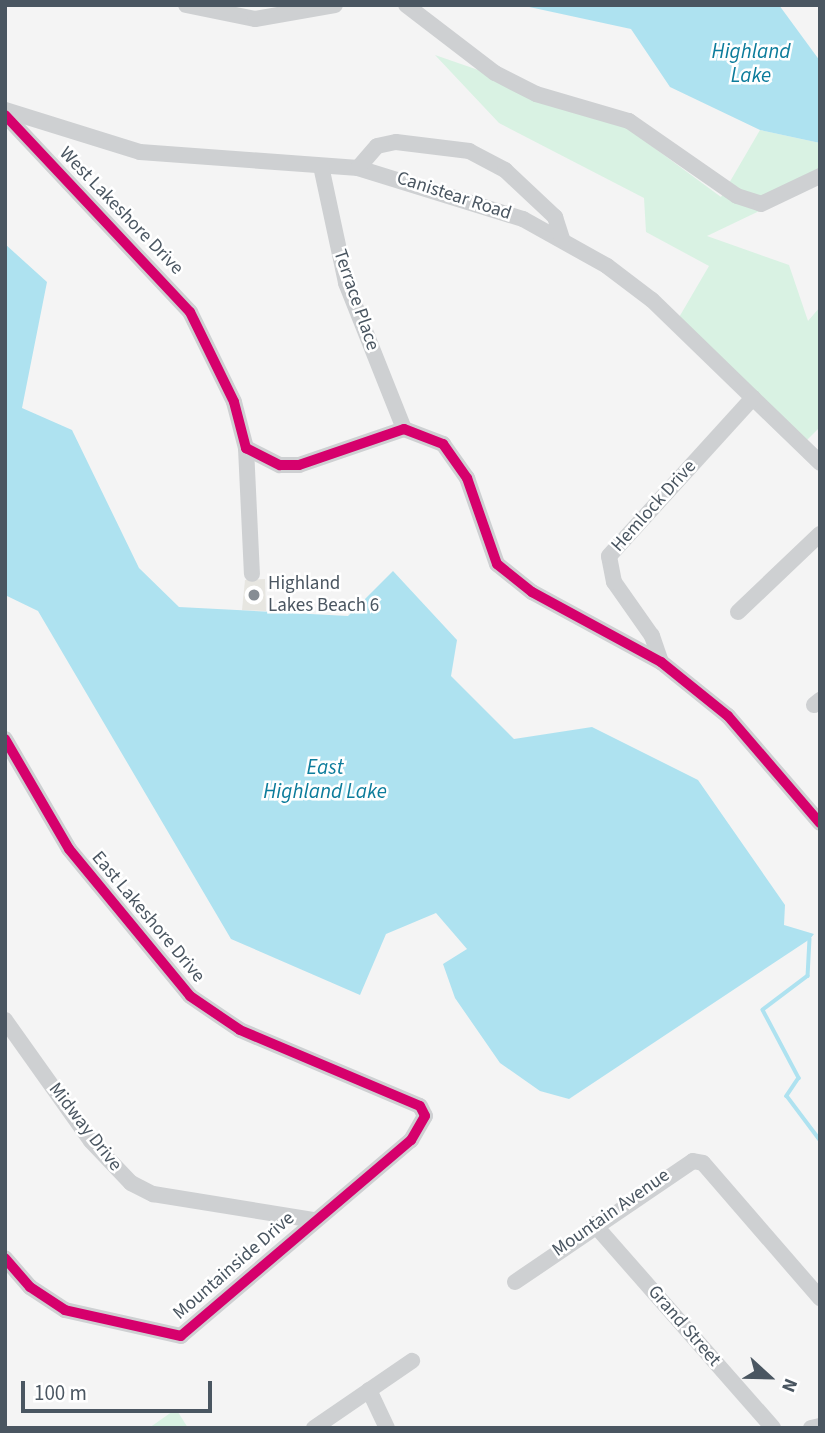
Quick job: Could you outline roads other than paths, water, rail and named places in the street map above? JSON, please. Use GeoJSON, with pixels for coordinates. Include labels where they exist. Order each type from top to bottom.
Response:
{"type":"FeatureCollection","features":[{"type":"Feature","properties":{"kind":"street"},"geometry":{"type":"LineString","coordinates":[[186,5],[255,19],[335,5]]}},
{"type":"Feature","properties":{"kind":"street"},"geometry":{"type":"LineString","coordinates":[[405,5],[495,74],[536,94],[629,121],[737,196],[761,204],[820,176]]}},
{"type":"Feature","properties":{"kind":"street","name":"Canistear Road"},"geometry":{"type":"LineString","coordinates":[[5,112],[140,152],[358,168],[461,197],[562,238],[652,300],[820,463]]}},
{"type":"Feature","properties":{"kind":"street","name":"West Lakeshore Drive"},"geometry":{"type":"LineString","coordinates":[[5,112],[182,302],[234,402],[246,448],[252,574]]}},
{"type":"Feature","properties":{"kind":"street"},"geometry":{"type":"LineString","coordinates":[[358,168],[377,146],[396,142],[478,154],[555,216],[562,238]]}},
{"type":"Feature","properties":{"kind":"street","name":"Terrace Place"},"geometry":{"type":"LineString","coordinates":[[321,166],[346,282],[404,429]]}},
{"type":"Feature","properties":{"kind":"street","name":"Hemlock Drive"},"geometry":{"type":"LineString","coordinates":[[661,662],[652,636],[614,582],[610,556],[752,398]]}},
{"type":"Feature","properties":{"kind":"street"},"geometry":{"type":"LineString","coordinates":[[246,448],[280,465],[299,465],[404,429],[443,444],[458,458],[483,538],[513,578],[661,662],[728,716],[820,823]]}},
{"type":"Feature","properties":{"kind":"street"},"geometry":{"type":"LineString","coordinates":[[738,612],[820,534]]}},
{"type":"Feature","properties":{"kind":"street","name":"East Lakeshore Drive"},"geometry":{"type":"LineString","coordinates":[[5,739],[69,849],[190,996],[240,1030],[420,1106],[425,1116]]}},
{"type":"Feature","properties":{"kind":"street","name":"Midway Drive"},"geometry":{"type":"LineString","coordinates":[[5,1020],[97,1150],[131,1183],[152,1194],[313,1220]]}},
{"type":"Feature","properties":{"kind":"street","name":"Mountainside Drive"},"geometry":{"type":"LineString","coordinates":[[5,1258],[30,1287],[65,1310],[181,1336],[313,1220],[411,1140],[425,1116]]}},
{"type":"Feature","properties":{"kind":"street","name":"Mountain Avenue"},"geometry":{"type":"LineString","coordinates":[[515,1282],[680,1165],[703,1163],[820,1298]]}},
{"type":"Feature","properties":{"kind":"street","name":"Grand Street"},"geometry":{"type":"LineString","coordinates":[[594,1224],[773,1428]]}},
{"type":"Feature","properties":{"kind":"street"},"geometry":{"type":"LineString","coordinates":[[314,1428],[412,1361]]}},
{"type":"Feature","properties":{"kind":"street"},"geometry":{"type":"LineString","coordinates":[[369,1390],[387,1428]]}},
{"type":"Feature","properties":{"kind":"street"},"geometry":{"type":"LineString","coordinates":[[811,1428],[820,1426]]}},
{"type":"Feature","properties":{"kind":"water","name":"Highland Lake"},"geometry":{"type":"Polygon","coordinates":[[[520,5],[779,5],[820,61],[820,143],[760,130],[670,87],[631,29],[520,5]]]}},
{"type":"Feature","properties":{"kind":"water","name":"East Highland Lake"},"geometry":{"type":"Polygon","coordinates":[[[5,244],[47,282],[22,408],[72,430],[139,568],[179,607],[348,616],[393,571],[457,640],[451,676],[514,739],[592,727],[698,780],[785,905],[784,925],[814,934],[810,939],[569,1099],[540,1091],[500,1063],[455,998],[443,964],[467,949],[436,913],[386,934],[360,995],[231,939],[38,611],[5,595],[5,244]]]}},
{"type":"Feature","properties":{"kind":"waterway"},"geometry":{"type":"LineString","coordinates":[[810,939],[808,976],[763,1010],[799,1078],[787,1096],[820,1140]]}},
{"type":"Feature","properties":{"kind":"place","name":"Highland Lakes Beach 6"},"geometry":{"type":"Point","coordinates":[254,595]}}]}
